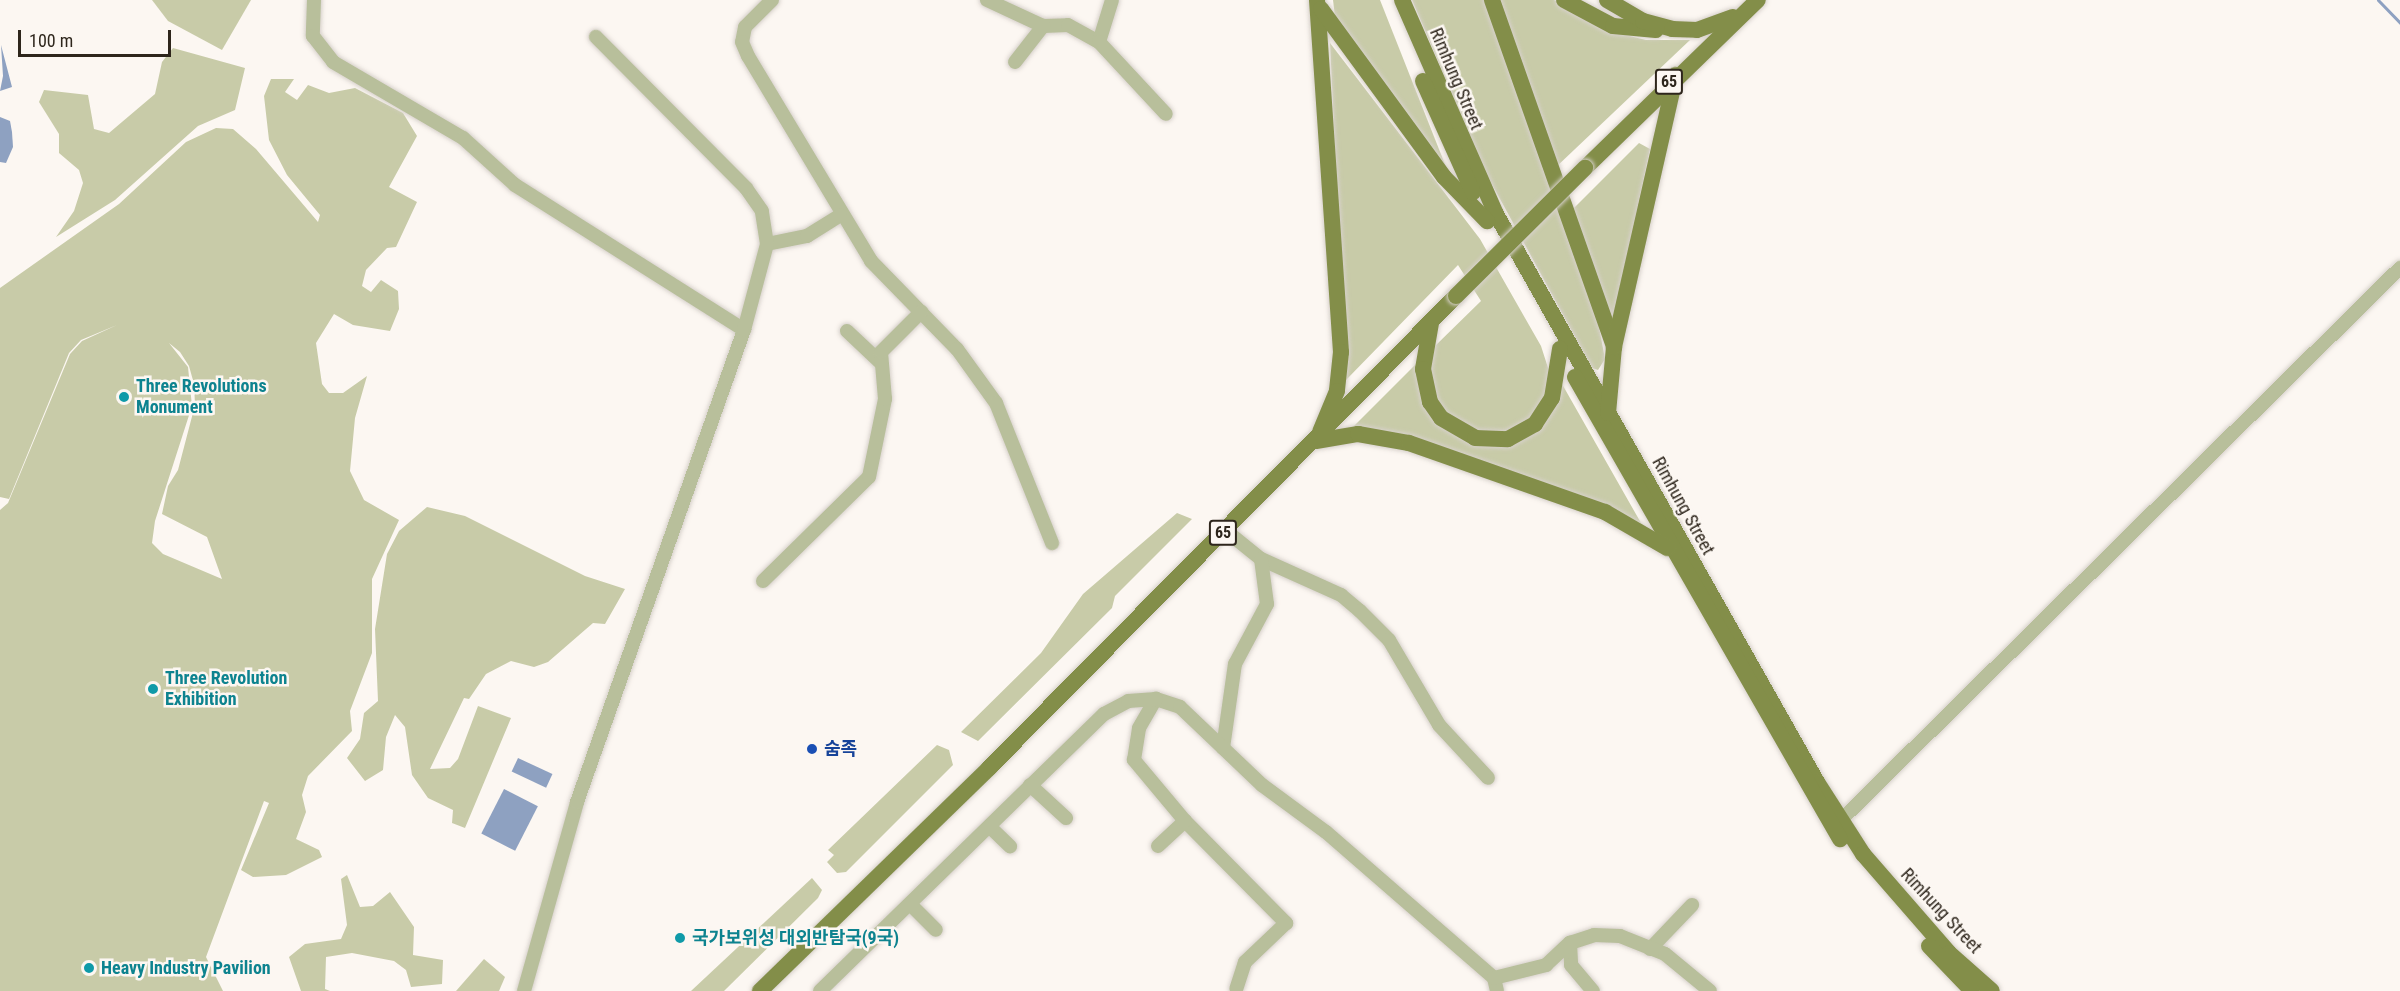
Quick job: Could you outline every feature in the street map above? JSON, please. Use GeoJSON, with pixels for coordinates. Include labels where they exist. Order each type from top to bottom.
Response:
{"type":"FeatureCollection","features":[{"type":"Feature","properties":{"kind":"main road","name":"Rimhung Street"},"geometry":{"type":"LineString","coordinates":[[1390,0],[1487,221],[1808,790],[1855,862],[1950,970],[1972,991]]}},
{"type":"Feature","properties":{"kind":"main road","name":"Rimhung Street"},"geometry":{"type":"LineString","coordinates":[[1401,0],[1496,214],[1841,820],[1863,854],[1949,953],[1992,991]]}},
{"type":"Feature","properties":{"kind":"main road"},"geometry":{"type":"LineString","coordinates":[[1492,0],[1614,347]]}},
{"type":"Feature","properties":{"kind":"main road"},"geometry":{"type":"LineString","coordinates":[[1564,0],[1613,26],[1672,30],[1715,26],[1752,5]]}},
{"type":"Feature","properties":{"kind":"main road"},"geometry":{"type":"LineString","coordinates":[[1607,0],[1643,21],[1672,30]]}},
{"type":"Feature","properties":{"kind":"main road"},"geometry":{"type":"LineString","coordinates":[[1318,1],[1327,23],[1444,177],[1487,221]]}},
{"type":"Feature","properties":{"kind":"main road"},"geometry":{"type":"LineString","coordinates":[[1316,441],[1336,391],[1341,352],[1318,1]]}},
{"type":"Feature","properties":{"kind":"main road","name":"65"},"geometry":{"type":"LineString","coordinates":[[760,991],[1316,441],[1456,296],[1676,75],[1752,5]]}},
{"type":"Feature","properties":{"kind":"main road"},"geometry":{"type":"LineString","coordinates":[[1608,413],[1614,347],[1676,75]]}},
{"type":"Feature","properties":{"kind":"main road"},"geometry":{"type":"LineString","coordinates":[[1431,323],[1423,369],[1430,402],[1441,418],[1474,438],[1508,440],[1535,424],[1552,398],[1560,349]]}},
{"type":"Feature","properties":{"kind":"main road"},"geometry":{"type":"LineString","coordinates":[[1316,441],[1359,434],[1409,443],[1605,512],[1671,550]]}},
{"type":"Feature","properties":{"kind":"street"},"geometry":{"type":"LineString","coordinates":[[314,0],[313,36],[333,62],[463,138],[515,184],[744,330]]}},
{"type":"Feature","properties":{"kind":"street"},"geometry":{"type":"LineString","coordinates":[[772,0],[751,19],[742,42],[840,215],[871,261],[976,372],[996,403],[1052,543]]}},
{"type":"Feature","properties":{"kind":"street"},"geometry":{"type":"LineString","coordinates":[[987,0],[1043,26],[1068,25],[1099,42],[1166,114]]}},
{"type":"Feature","properties":{"kind":"street"},"geometry":{"type":"LineString","coordinates":[[1099,42],[1112,0]]}},
{"type":"Feature","properties":{"kind":"street"},"geometry":{"type":"LineString","coordinates":[[1015,62],[1043,26]]}},
{"type":"Feature","properties":{"kind":"street"},"geometry":{"type":"LineString","coordinates":[[524,991],[577,802],[744,330],[767,244],[762,211],[746,188],[596,37]]}},
{"type":"Feature","properties":{"kind":"street"},"geometry":{"type":"LineString","coordinates":[[767,244],[807,237],[840,215]]}},
{"type":"Feature","properties":{"kind":"street"},"geometry":{"type":"LineString","coordinates":[[1841,820],[2400,268]]}},
{"type":"Feature","properties":{"kind":"street"},"geometry":{"type":"LineString","coordinates":[[763,580],[869,477],[885,399],[880,362],[885,344],[921,312]]}},
{"type":"Feature","properties":{"kind":"street"},"geometry":{"type":"LineString","coordinates":[[847,331],[880,362]]}},
{"type":"Feature","properties":{"kind":"street"},"geometry":{"type":"LineString","coordinates":[[1225,530],[1261,559],[1325,586],[1360,611],[1389,640],[1439,725],[1488,778]]}},
{"type":"Feature","properties":{"kind":"street"},"geometry":{"type":"LineString","coordinates":[[1223,748],[1235,664],[1267,604],[1261,559]]}},
{"type":"Feature","properties":{"kind":"street"},"geometry":{"type":"LineString","coordinates":[[1156,699],[1139,728],[1134,760],[1185,821],[1286,923],[1245,962],[1236,989]]}},
{"type":"Feature","properties":{"kind":"street"},"geometry":{"type":"LineString","coordinates":[[820,991],[911,905],[1030,785],[1118,704],[1156,699],[1180,707],[1223,748],[1495,985],[1546,965],[1570,943],[1594,935],[1620,936],[1650,949],[1683,966],[1710,991]]}},
{"type":"Feature","properties":{"kind":"street"},"geometry":{"type":"LineString","coordinates":[[1030,785],[1066,818]]}},
{"type":"Feature","properties":{"kind":"street"},"geometry":{"type":"LineString","coordinates":[[1158,846],[1185,821]]}},
{"type":"Feature","properties":{"kind":"street"},"geometry":{"type":"LineString","coordinates":[[990,826],[1010,846]]}},
{"type":"Feature","properties":{"kind":"street"},"geometry":{"type":"LineString","coordinates":[[911,905],[936,930]]}},
{"type":"Feature","properties":{"kind":"street"},"geometry":{"type":"LineString","coordinates":[[1650,949],[1692,905]]}},
{"type":"Feature","properties":{"kind":"street"},"geometry":{"type":"LineString","coordinates":[[1570,943],[1571,965],[1593,991]]}},
{"type":"Feature","properties":{"kind":"street"},"geometry":{"type":"LineString","coordinates":[[1950,970],[1963,991]]}},
{"type":"Feature","properties":{"kind":"green space"},"geometry":{"type":"Polygon","coordinates":[[[152,0],[251,0],[222,50],[168,21],[152,0]]]}},
{"type":"Feature","properties":{"kind":"green space"},"geometry":{"type":"Polygon","coordinates":[[[1333,0],[1380,0],[1448,172],[1335,17],[1333,0]]]}},
{"type":"Feature","properties":{"kind":"green space"},"geometry":{"type":"Polygon","coordinates":[[[1412,0],[1488,0],[1596,311],[1605,359],[1598,370],[1592,368],[1488,177],[1412,0]]]}},
{"type":"Feature","properties":{"kind":"green space"},"geometry":{"type":"Polygon","coordinates":[[[1497,0],[1554,0],[1613,32],[1646,40],[1690,40],[1555,168],[1497,0]]]}},
{"type":"Feature","properties":{"kind":"green space"},"geometry":{"type":"Polygon","coordinates":[[[1330,43],[1480,239],[1541,346],[1550,374],[1546,395],[1535,415],[1510,431],[1478,435],[1440,411],[1429,378],[1435,346],[1481,301],[1458,265],[1346,380],[1330,43]]]}},
{"type":"Feature","properties":{"kind":"green space"},"geometry":{"type":"Polygon","coordinates":[[[173,48],[245,68],[235,110],[198,126],[115,200],[56,237],[74,211],[83,183],[79,170],[59,153],[59,134],[39,102],[44,90],[88,95],[94,129],[109,133],[155,94],[162,62],[173,48]]]}},
{"type":"Feature","properties":{"kind":"green space"},"geometry":{"type":"Polygon","coordinates":[[[271,79],[294,79],[285,92],[297,100],[308,85],[329,93],[355,88],[403,113],[417,136],[389,187],[417,202],[396,247],[387,248],[366,270],[362,286],[371,292],[381,280],[398,291],[399,309],[390,331],[353,325],[334,314],[316,343],[322,384],[329,393],[343,393],[367,376],[355,418],[350,471],[364,500],[399,520],[372,579],[372,653],[350,711],[352,731],[308,776],[302,795],[306,812],[296,839],[319,850],[322,857],[286,875],[253,877],[241,870],[269,803],[264,801],[206,957],[223,991],[0,991],[0,510],[8,503],[70,354],[82,341],[117,325],[81,340],[69,353],[9,499],[0,497],[0,288],[119,204],[186,142],[216,128],[233,129],[256,149],[318,222],[320,215],[287,175],[269,140],[264,96],[271,79]],[[169,343],[188,367],[192,406],[155,521],[152,543],[163,554],[222,579],[207,537],[162,514],[168,486],[178,470],[195,405],[194,384],[189,366],[180,352],[169,343]]]}},
{"type":"Feature","properties":{"kind":"green space"},"geometry":{"type":"Polygon","coordinates":[[[1639,143],[1650,149],[1613,320],[1571,211],[1639,143]]]}},
{"type":"Feature","properties":{"kind":"green space"},"geometry":{"type":"Polygon","coordinates":[[[1419,361],[1443,428],[1476,445],[1503,445],[1562,384],[1641,523],[1608,508],[1349,431],[1419,361]]]}},
{"type":"Feature","properties":{"kind":"green space"},"geometry":{"type":"Polygon","coordinates":[[[427,507],[465,516],[585,576],[625,589],[605,624],[593,623],[548,662],[534,667],[511,661],[486,674],[469,699],[464,698],[430,769],[450,768],[458,759],[478,706],[511,718],[465,828],[452,823],[453,810],[428,798],[412,775],[405,727],[395,715],[386,737],[383,770],[365,781],[347,758],[360,739],[364,713],[378,701],[375,629],[387,554],[399,531],[427,507]]]}},
{"type":"Feature","properties":{"kind":"green space"},"geometry":{"type":"Polygon","coordinates":[[[1177,513],[1192,519],[1115,596],[1112,608],[978,741],[961,732],[1041,653],[1083,594],[1177,513]]]}},
{"type":"Feature","properties":{"kind":"green space"},"geometry":{"type":"Polygon","coordinates":[[[937,745],[949,750],[953,765],[846,872],[837,873],[827,862],[834,855],[828,850],[937,745]]]}},
{"type":"Feature","properties":{"kind":"green space"},"geometry":{"type":"Polygon","coordinates":[[[347,875],[360,907],[373,906],[390,892],[414,927],[413,955],[443,960],[442,984],[411,987],[406,970],[394,961],[352,953],[326,957],[325,989],[330,991],[301,991],[289,957],[305,944],[341,939],[347,925],[341,879],[347,875]]]}},
{"type":"Feature","properties":{"kind":"green space"},"geometry":{"type":"Polygon","coordinates":[[[812,878],[822,890],[818,898],[724,991],[691,991],[812,878]]]}},
{"type":"Feature","properties":{"kind":"green space"},"geometry":{"type":"Polygon","coordinates":[[[484,959],[505,977],[499,991],[456,991],[484,959]]]}},
{"type":"Feature","properties":{"kind":"water"},"geometry":{"type":"Polygon","coordinates":[[[1,45],[12,87],[0,91],[3,76],[1,45]]]}},
{"type":"Feature","properties":{"kind":"water"},"geometry":{"type":"Polygon","coordinates":[[[0,117],[10,121],[12,132],[13,147],[6,163],[0,162],[0,117]]]}},
{"type":"Feature","properties":{"kind":"water"},"geometry":{"type":"Polygon","coordinates":[[[518,758],[552,774],[546,788],[512,772],[518,758]]]}},
{"type":"Feature","properties":{"kind":"water"},"geometry":{"type":"Polygon","coordinates":[[[504,789],[538,806],[515,851],[481,834],[504,789]]]}},
{"type":"Feature","properties":{"kind":"waterway"},"geometry":{"type":"LineString","coordinates":[[2378,0],[2400,23]]}},
{"type":"Feature","properties":{"kind":"place","name":"Three Revolutions Monument"},"geometry":{"type":"Point","coordinates":[124,397]}},
{"type":"Feature","properties":{"kind":"place","name":"Three Revolution Exhibition"},"geometry":{"type":"Point","coordinates":[153,689]}},
{"type":"Feature","properties":{"kind":"place","name":"숨족"},"geometry":{"type":"Point","coordinates":[812,749]}},
{"type":"Feature","properties":{"kind":"place","name":"국가보위성 대외반탐국(9국)"},"geometry":{"type":"Point","coordinates":[680,938]}},
{"type":"Feature","properties":{"kind":"place","name":"Heavy Industry Pavilion"},"geometry":{"type":"Point","coordinates":[89,968]}}]}
